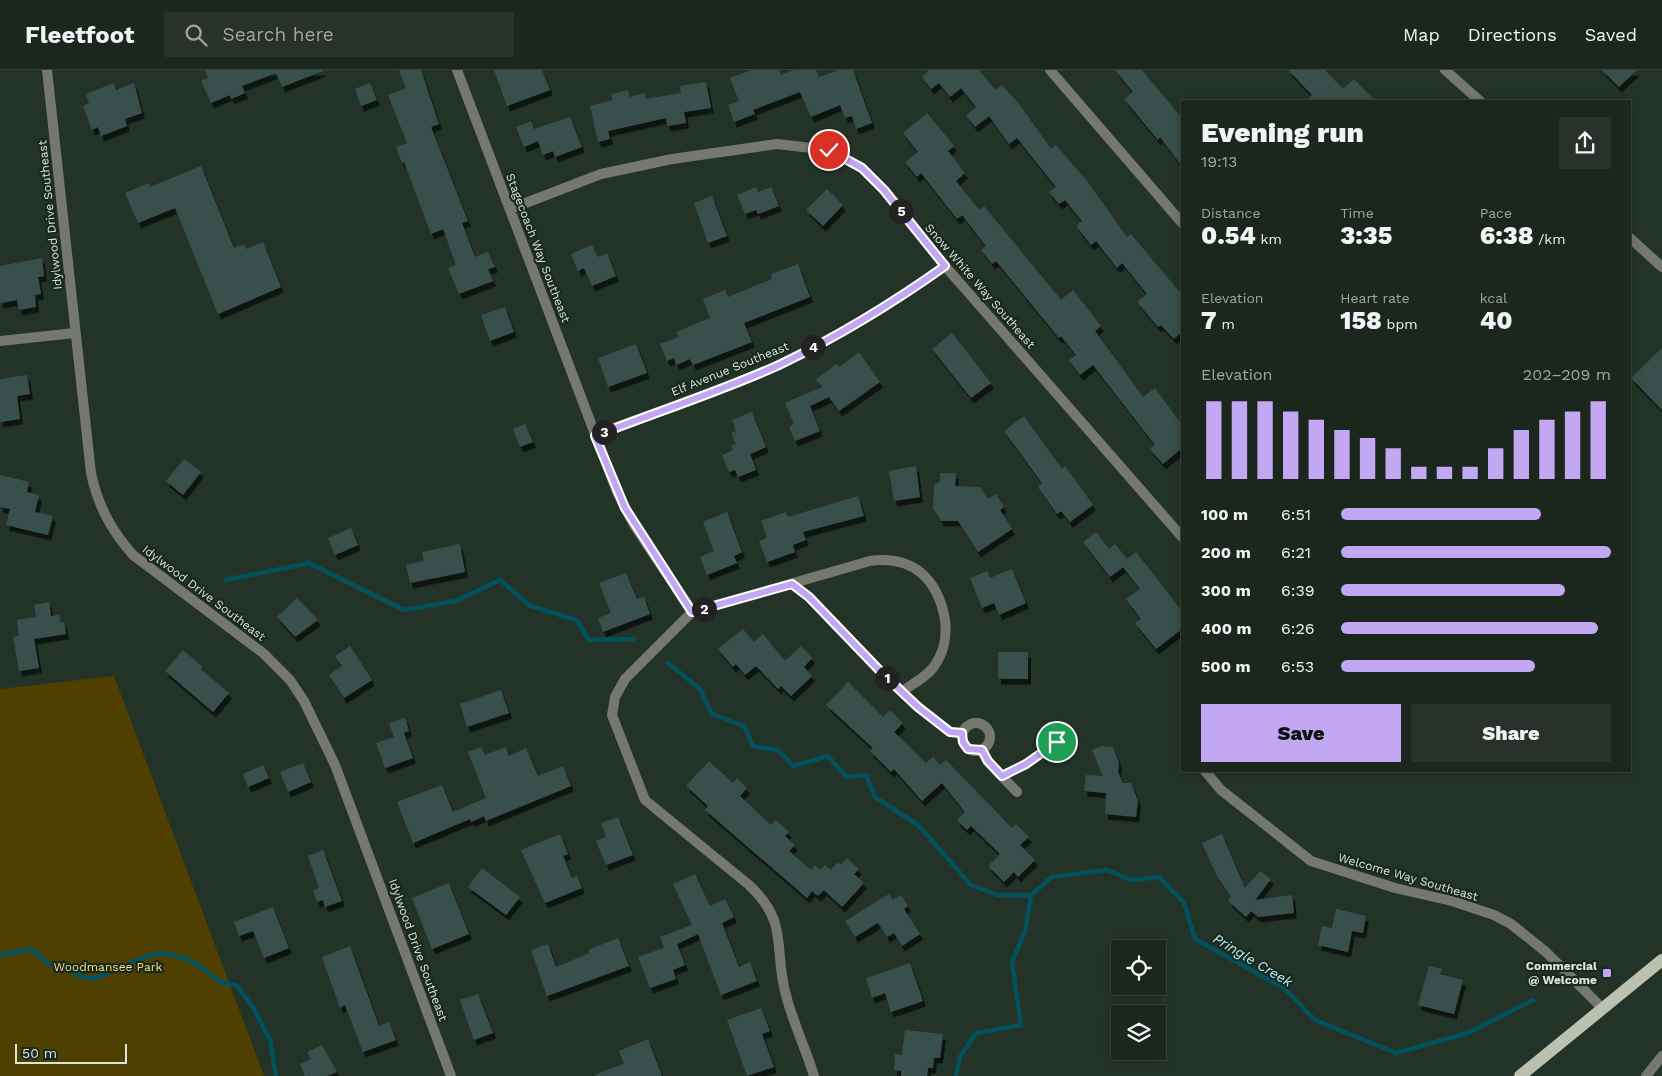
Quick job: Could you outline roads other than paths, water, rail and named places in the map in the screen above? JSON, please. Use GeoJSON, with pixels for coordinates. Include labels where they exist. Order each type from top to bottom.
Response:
{"type":"FeatureCollection","features":[{"type":"Feature","properties":{"kind":"main road"},"geometry":{"type":"LineString","coordinates":[[1520,1076],[1662,960]]}},
{"type":"Feature","properties":{"kind":"street","name":"Idylwood Drive Southeast"},"geometry":{"type":"LineString","coordinates":[[48,70],[91,472],[102,512],[118,539],[133,555],[263,653],[290,680],[304,701],[335,765],[452,1076]]}},
{"type":"Feature","properties":{"kind":"street","name":"Stagecoach Way Southeast"},"geometry":{"type":"LineString","coordinates":[[457,70],[595,436],[625,508],[692,612]]}},
{"type":"Feature","properties":{"kind":"street"},"geometry":{"type":"LineString","coordinates":[[1050,70],[1181,222]]}},
{"type":"Feature","properties":{"kind":"street"},"geometry":{"type":"LineString","coordinates":[[1445,70],[1479,100]]}},
{"type":"Feature","properties":{"kind":"street","name":"Snow White Way Southeast"},"geometry":{"type":"LineString","coordinates":[[510,209],[601,174],[672,159],[777,144],[811,146],[829,150],[862,168],[884,190],[945,266],[1181,536]]}},
{"type":"Feature","properties":{"kind":"street"},"geometry":{"type":"LineString","coordinates":[[1631,239],[1662,267]]}},
{"type":"Feature","properties":{"kind":"street","name":"Elf Avenue Southeast"},"geometry":{"type":"LineString","coordinates":[[595,436],[780,364],[868,317],[903,296],[945,266]]}},
{"type":"Feature","properties":{"kind":"street"},"geometry":{"type":"LineString","coordinates":[[0,342],[75,333]]}},
{"type":"Feature","properties":{"kind":"street"},"geometry":{"type":"LineString","coordinates":[[814,1076],[786,996],[776,922],[760,896],[749,885],[645,800],[612,715],[615,697],[625,680],[692,612],[870,561],[884,559],[908,564],[925,575],[933,585],[943,609],[945,640],[935,664],[902,691]]}},
{"type":"Feature","properties":{"kind":"street"},"geometry":{"type":"LineString","coordinates":[[792,584],[809,597],[902,691],[950,732],[962,733]]}},
{"type":"Feature","properties":{"kind":"street"},"geometry":{"type":"LineString","coordinates":[[976,722],[985,726],[990,739],[982,750],[973,751],[965,746],[962,733],[971,723],[976,722]]}},
{"type":"Feature","properties":{"kind":"street"},"geometry":{"type":"LineString","coordinates":[[1002,776],[1026,764],[1057,742]]}},
{"type":"Feature","properties":{"kind":"street"},"geometry":{"type":"LineString","coordinates":[[982,750],[988,761],[1017,792]]}},
{"type":"Feature","properties":{"kind":"street","name":"Welcome Way Southeast"},"geometry":{"type":"LineString","coordinates":[[1205,772],[1221,790],[1311,861],[1395,888],[1452,901],[1494,915],[1511,924],[1546,952],[1603,1009]]}},
{"type":"Feature","properties":{"kind":"street"},"geometry":{"type":"LineString","coordinates":[[1646,1076],[1662,1056]]}},
{"type":"Feature","properties":{"kind":"waterway"},"geometry":{"type":"LineString","coordinates":[[226,580],[309,563],[404,610],[456,601],[500,580],[530,606],[577,620],[589,640],[634,639]]}},
{"type":"Feature","properties":{"kind":"waterway"},"geometry":{"type":"LineString","coordinates":[[668,663],[700,689],[712,714],[744,726],[753,746],[778,750],[793,766],[828,756],[847,777],[866,775],[875,797],[918,825],[971,885],[997,895],[1031,895]]}},
{"type":"Feature","properties":{"kind":"waterway","name":"Pringle Creek"},"geometry":{"type":"LineString","coordinates":[[956,1076],[960,1057],[976,1033],[1021,1025],[1012,962],[1025,931],[1031,895],[1052,877],[1107,870],[1131,880],[1159,877],[1184,903],[1195,939],[1284,988],[1315,1020],[1396,1053],[1468,1033],[1533,1000]]}},
{"type":"Feature","properties":{"kind":"waterway","name":"Pringle Creek"},"geometry":{"type":"LineString","coordinates":[[0,955],[32,949],[48,964],[60,966],[77,975],[89,978],[103,976],[141,959],[159,954],[184,958],[222,982],[236,985],[253,1007],[270,1040],[276,1076]]}},
{"type":"Feature","properties":{"kind":"place","name":"Commercial @ Welcome"},"geometry":{"type":"Point","coordinates":[1607,973]}},
{"type":"Feature","properties":{"kind":"park label","name":"Woodmansee Park"},"geometry":{"type":"Point","coordinates":[108,967]}}]}
